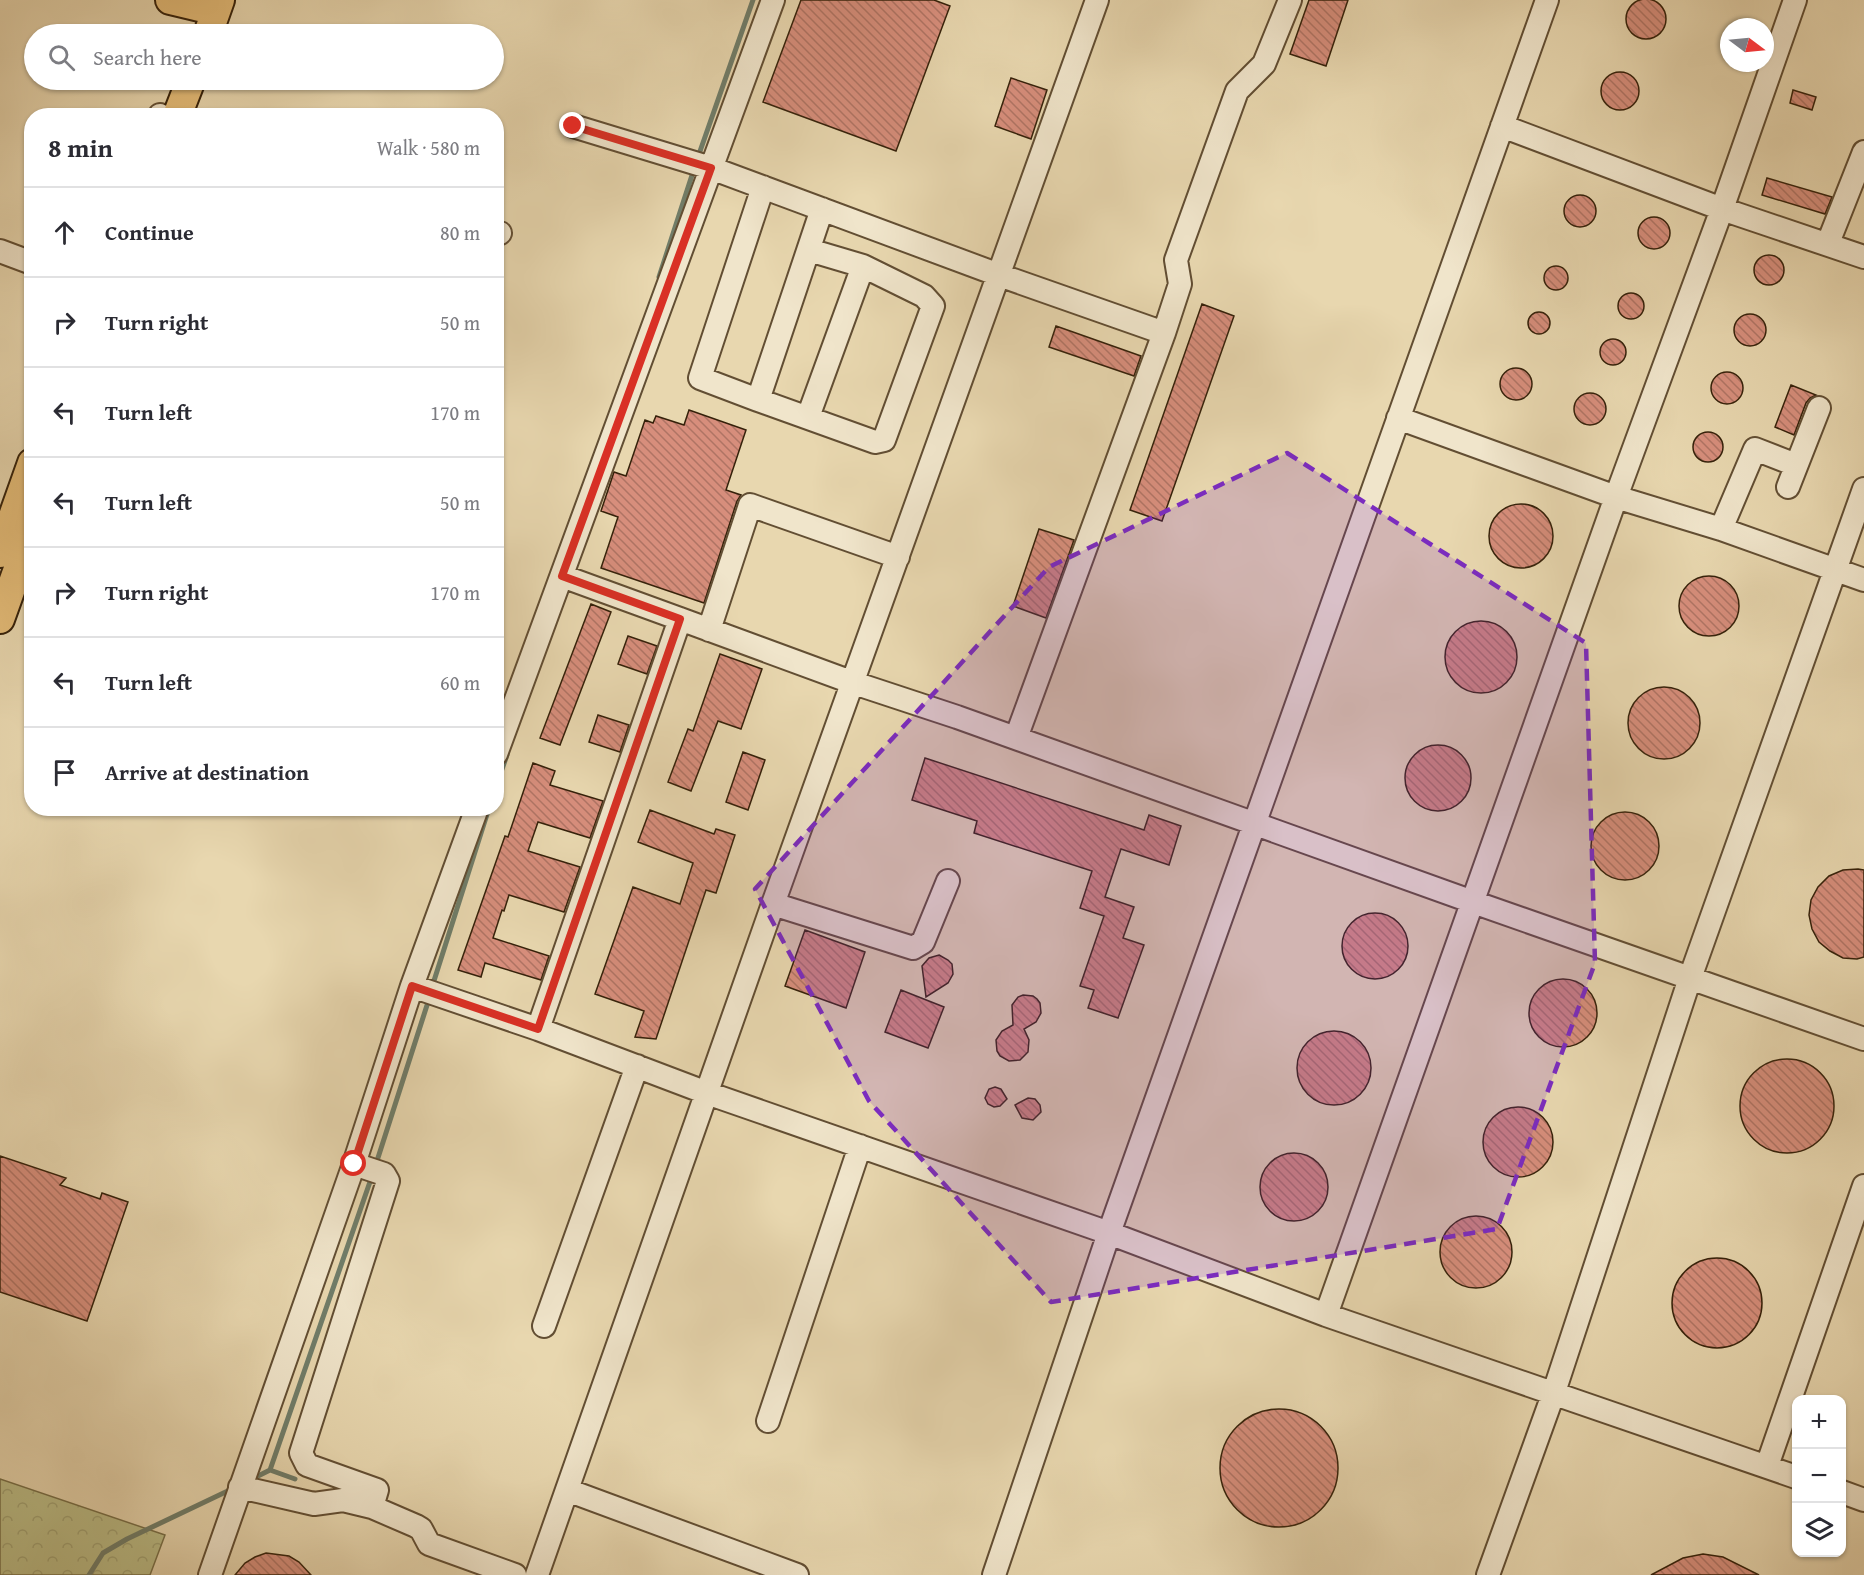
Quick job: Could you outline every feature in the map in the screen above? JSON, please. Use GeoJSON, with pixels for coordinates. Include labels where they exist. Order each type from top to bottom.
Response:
{"type":"FeatureCollection","features":[{"type":"Feature","properties":{"kind":"main road"},"geometry":{"type":"LineString","coordinates":[[170,0],[208,11],[197,24]]}},
{"type":"Feature","properties":{"kind":"main road"},"geometry":{"type":"LineString","coordinates":[[163,108],[169,90]]}},
{"type":"Feature","properties":{"kind":"main road"},"geometry":{"type":"LineString","coordinates":[[180,108],[187,90]]}},
{"type":"Feature","properties":{"kind":"main road"},"geometry":{"type":"LineString","coordinates":[[0,553],[24,486]]}},
{"type":"Feature","properties":{"kind":"main road"},"geometry":{"type":"LineString","coordinates":[[0,619],[24,552]]}},
{"type":"Feature","properties":{"kind":"lane"},"geometry":{"type":"LineString","coordinates":[[504,732],[773,0]]}},
{"type":"Feature","properties":{"kind":"lane"},"geometry":{"type":"LineString","coordinates":[[1016,738],[1164,333],[1180,284],[1176,260],[1237,91],[1264,64],[1290,0]]}},
{"type":"Feature","properties":{"kind":"lane"},"geometry":{"type":"LineString","coordinates":[[994,1575],[1109,1233],[1547,0]]}},
{"type":"Feature","properties":{"kind":"lane"},"geometry":{"type":"LineString","coordinates":[[1326,1315],[1795,0]]}},
{"type":"Feature","properties":{"kind":"lane"},"geometry":{"type":"LineString","coordinates":[[537,1575],[773,904],[999,275],[1093,1]]}},
{"type":"Feature","properties":{"kind":"lane"},"geometry":{"type":"LineString","coordinates":[[573,126],[711,168],[999,275],[1164,333]]}},
{"type":"Feature","properties":{"kind":"lane"},"geometry":{"type":"LineString","coordinates":[[1502,126],[1722,209],[1864,257]]}},
{"type":"Feature","properties":{"kind":"lane"},"geometry":{"type":"LineString","coordinates":[[1828,243],[1864,152]]}},
{"type":"Feature","properties":{"kind":"lane"},"geometry":{"type":"LineString","coordinates":[[763,187],[700,378],[875,442],[884,440],[933,306],[924,297],[863,266],[809,250]]}},
{"type":"Feature","properties":{"kind":"lane"},"geometry":{"type":"LineString","coordinates":[[758,400],[822,209]]}},
{"type":"Feature","properties":{"kind":"lane"},"geometry":{"type":"LineString","coordinates":[[0,252],[24,260]]}},
{"type":"Feature","properties":{"kind":"lane"},"geometry":{"type":"LineString","coordinates":[[808,417],[863,266]]}},
{"type":"Feature","properties":{"kind":"lane"},"geometry":{"type":"LineString","coordinates":[[1788,487],[1819,408]]}},
{"type":"Feature","properties":{"kind":"lane"},"geometry":{"type":"LineString","coordinates":[[1398,418],[1616,497],[1721,529],[1864,580]]}},
{"type":"Feature","properties":{"kind":"lane"},"geometry":{"type":"LineString","coordinates":[[1721,529],[1755,449],[1796,465]]}},
{"type":"Feature","properties":{"kind":"lane"},"geometry":{"type":"LineString","coordinates":[[1488,1575],[1554,1392],[1690,978],[1864,489]]}},
{"type":"Feature","properties":{"kind":"lane"},"geometry":{"type":"LineString","coordinates":[[709,630],[750,505],[898,557]]}},
{"type":"Feature","properties":{"kind":"lane"},"geometry":{"type":"LineString","coordinates":[[562,576],[854,683],[1016,738],[1864,1039]]}},
{"type":"Feature","properties":{"kind":"lane"},"geometry":{"type":"LineString","coordinates":[[538,1029],[680,619]]}},
{"type":"Feature","properties":{"kind":"lane"},"geometry":{"type":"LineString","coordinates":[[210,1575],[354,1164],[412,986],[474,816]]}},
{"type":"Feature","properties":{"kind":"lane"},"geometry":{"type":"LineString","coordinates":[[773,904],[913,948],[923,942],[948,880]]}},
{"type":"Feature","properties":{"kind":"lane"},"geometry":{"type":"LineString","coordinates":[[412,986],[538,1029],[707,1093],[1109,1233],[1326,1315],[1792,1474]]}},
{"type":"Feature","properties":{"kind":"lane"},"geometry":{"type":"LineString","coordinates":[[544,1326],[637,1066]]}},
{"type":"Feature","properties":{"kind":"lane"},"geometry":{"type":"LineString","coordinates":[[768,1421],[860,1146]]}},
{"type":"Feature","properties":{"kind":"lane"},"geometry":{"type":"LineString","coordinates":[[354,1164],[384,1174],[388,1181],[301,1453],[307,1465],[377,1490],[372,1507]]}},
{"type":"Feature","properties":{"kind":"lane"},"geometry":{"type":"LineString","coordinates":[[1767,1466],[1864,1186]]}},
{"type":"Feature","properties":{"kind":"lane"},"geometry":{"type":"LineString","coordinates":[[240,1487],[314,1504],[343,1500],[372,1507],[421,1529],[429,1544],[515,1575]]}},
{"type":"Feature","properties":{"kind":"lane"},"geometry":{"type":"LineString","coordinates":[[567,1490],[797,1575]]}},
{"type":"Feature","properties":{"kind":"lane"},"geometry":{"type":"LineString","coordinates":[[1846,1493],[1864,1500]]}},
{"type":"Feature","properties":{"kind":"highlighted area"},"geometry":{"type":"Polygon","coordinates":[[[1287,453],[1586,643],[1595,963],[1497,1229],[1051,1302],[869,1101],[755,889],[1049,567],[1287,453]]]}},
{"type":"Feature","properties":{"kind":"green space"},"geometry":{"type":"Polygon","coordinates":[[[0,1479],[165,1535],[150,1575],[0,1575],[0,1479]]]}},
{"type":"Feature","properties":{"kind":"building"},"geometry":{"type":"Polygon","coordinates":[[[1646,-1],[1660,5],[1666,19],[1660,33],[1646,39],[1632,33],[1626,19],[1632,5],[1646,-1]]]}},
{"type":"Feature","properties":{"kind":"building"},"geometry":{"type":"Polygon","coordinates":[[[801,0],[934,0],[950,6],[896,151],[763,102],[801,0]]]}},
{"type":"Feature","properties":{"kind":"building"},"geometry":{"type":"Polygon","coordinates":[[[1309,0],[1348,0],[1326,66],[1290,54],[1309,0]]]}},
{"type":"Feature","properties":{"kind":"building"},"geometry":{"type":"Polygon","coordinates":[[[1620,72],[1634,77],[1639,91],[1634,105],[1620,110],[1606,105],[1601,91],[1606,77],[1620,72]]]}},
{"type":"Feature","properties":{"kind":"building"},"geometry":{"type":"Polygon","coordinates":[[[1011,78],[1047,90],[1031,139],[995,126],[1011,78]]]}},
{"type":"Feature","properties":{"kind":"building"},"geometry":{"type":"Polygon","coordinates":[[[1793,90],[1816,97],[1812,110],[1790,103],[1793,90]]]}},
{"type":"Feature","properties":{"kind":"building"},"geometry":{"type":"Polygon","coordinates":[[[1767,178],[1832,197],[1825,214],[1762,195],[1767,178]]]}},
{"type":"Feature","properties":{"kind":"building"},"geometry":{"type":"Polygon","coordinates":[[[1580,195],[1591,200],[1596,211],[1591,222],[1580,227],[1569,222],[1564,211],[1569,200],[1580,195]]]}},
{"type":"Feature","properties":{"kind":"building"},"geometry":{"type":"Polygon","coordinates":[[[1654,217],[1665,222],[1670,233],[1665,244],[1654,249],[1643,244],[1638,233],[1643,222],[1654,217]]]}},
{"type":"Feature","properties":{"kind":"building"},"geometry":{"type":"Polygon","coordinates":[[[1769,255],[1775,256],[1783,264],[1783,276],[1775,284],[1769,285],[1763,284],[1755,276],[1754,270],[1755,264],[1763,256],[1769,255]]]}},
{"type":"Feature","properties":{"kind":"building"},"geometry":{"type":"Polygon","coordinates":[[[1556,266],[1561,267],[1567,273],[1567,283],[1561,289],[1556,290],[1551,289],[1545,283],[1544,278],[1545,273],[1551,267],[1556,266]]]}},
{"type":"Feature","properties":{"kind":"building"},"geometry":{"type":"Polygon","coordinates":[[[1631,293],[1640,297],[1644,306],[1640,315],[1631,319],[1622,315],[1618,306],[1622,297],[1631,293]]]}},
{"type":"Feature","properties":{"kind":"building"},"geometry":{"type":"Polygon","coordinates":[[[1202,304],[1234,316],[1162,521],[1130,510],[1202,304]]]}},
{"type":"Feature","properties":{"kind":"building"},"geometry":{"type":"Polygon","coordinates":[[[1539,312],[1547,315],[1550,323],[1547,331],[1539,334],[1531,331],[1528,323],[1531,315],[1539,312]]]}},
{"type":"Feature","properties":{"kind":"building"},"geometry":{"type":"Polygon","coordinates":[[[1750,314],[1761,319],[1766,330],[1761,341],[1750,346],[1739,341],[1734,330],[1739,319],[1750,314]]]}},
{"type":"Feature","properties":{"kind":"building"},"geometry":{"type":"Polygon","coordinates":[[[1056,326],[1141,356],[1134,376],[1049,347],[1056,326]]]}},
{"type":"Feature","properties":{"kind":"building"},"geometry":{"type":"Polygon","coordinates":[[[1613,339],[1622,343],[1626,352],[1622,361],[1613,365],[1604,361],[1600,352],[1604,343],[1613,339]]]}},
{"type":"Feature","properties":{"kind":"building"},"geometry":{"type":"Polygon","coordinates":[[[1516,368],[1527,373],[1532,384],[1527,395],[1516,400],[1505,395],[1500,384],[1505,373],[1516,368]]]}},
{"type":"Feature","properties":{"kind":"building"},"geometry":{"type":"Polygon","coordinates":[[[1727,372],[1738,377],[1743,388],[1738,399],[1727,404],[1716,399],[1711,388],[1716,377],[1727,372]]]}},
{"type":"Feature","properties":{"kind":"building"},"geometry":{"type":"Polygon","coordinates":[[[1791,385],[1816,395],[1806,403],[1794,435],[1775,427],[1791,385]]]}},
{"type":"Feature","properties":{"kind":"building"},"geometry":{"type":"Polygon","coordinates":[[[1590,393],[1601,398],[1606,409],[1601,420],[1590,425],[1579,420],[1574,409],[1579,398],[1590,393]]]}},
{"type":"Feature","properties":{"kind":"building"},"geometry":{"type":"Polygon","coordinates":[[[689,410],[746,430],[726,490],[741,495],[737,501],[704,603],[601,568],[618,517],[601,511],[614,472],[626,476],[645,420],[653,423],[656,416],[684,425],[689,410]]]}},
{"type":"Feature","properties":{"kind":"building"},"geometry":{"type":"Polygon","coordinates":[[[1708,432],[1719,436],[1723,447],[1719,458],[1708,462],[1697,458],[1693,447],[1697,436],[1708,432]]]}},
{"type":"Feature","properties":{"kind":"building"},"geometry":{"type":"Polygon","coordinates":[[[1521,504],[1533,506],[1544,513],[1551,524],[1553,536],[1551,548],[1544,559],[1533,566],[1521,568],[1509,566],[1498,559],[1491,548],[1489,536],[1491,524],[1498,513],[1509,506],[1521,504]]]}},
{"type":"Feature","properties":{"kind":"building"},"geometry":{"type":"Polygon","coordinates":[[[1039,529],[1074,540],[1046,618],[1013,606],[1039,529]]]}},
{"type":"Feature","properties":{"kind":"building"},"geometry":{"type":"Polygon","coordinates":[[[1709,576],[1726,581],[1734,589],[1739,606],[1734,623],[1726,631],[1709,636],[1692,631],[1684,623],[1679,606],[1684,589],[1692,581],[1709,576]]]}},
{"type":"Feature","properties":{"kind":"building"},"geometry":{"type":"Polygon","coordinates":[[[591,604],[611,612],[560,745],[540,738],[591,604]]]}},
{"type":"Feature","properties":{"kind":"building"},"geometry":{"type":"Polygon","coordinates":[[[1481,621],[1501,627],[1511,637],[1517,657],[1511,677],[1501,687],[1481,693],[1461,687],[1451,677],[1445,657],[1451,637],[1461,627],[1481,621]]]}},
{"type":"Feature","properties":{"kind":"building"},"geometry":{"type":"Polygon","coordinates":[[[628,636],[657,646],[647,674],[618,664],[628,636]]]}},
{"type":"Feature","properties":{"kind":"building"},"geometry":{"type":"Polygon","coordinates":[[[720,654],[762,669],[741,729],[718,721],[691,791],[668,782],[688,729],[693,731],[720,654]]]}},
{"type":"Feature","properties":{"kind":"building"},"geometry":{"type":"Polygon","coordinates":[[[1664,687],[1684,693],[1694,703],[1700,723],[1694,743],[1684,753],[1664,759],[1644,753],[1634,743],[1628,723],[1634,703],[1644,693],[1664,687]]]}},
{"type":"Feature","properties":{"kind":"building"},"geometry":{"type":"Polygon","coordinates":[[[598,715],[629,725],[620,752],[589,742],[598,715]]]}},
{"type":"Feature","properties":{"kind":"building"},"geometry":{"type":"Polygon","coordinates":[[[1432,745],[1444,745],[1456,750],[1466,760],[1471,778],[1469,791],[1456,806],[1444,811],[1432,811],[1420,806],[1410,796],[1405,784],[1405,772],[1410,760],[1420,750],[1432,745]]]}},
{"type":"Feature","properties":{"kind":"building"},"geometry":{"type":"Polygon","coordinates":[[[743,752],[765,760],[748,810],[726,802],[743,752]]]}},
{"type":"Feature","properties":{"kind":"building"},"geometry":{"type":"Polygon","coordinates":[[[925,758],[1144,830],[1149,815],[1181,826],[1169,865],[1121,849],[1105,897],[1134,907],[1123,938],[1144,945],[1118,1018],[1088,1008],[1094,990],[1080,986],[1104,916],[1080,908],[1092,871],[974,833],[977,821],[912,800],[925,758]]]}},
{"type":"Feature","properties":{"kind":"building"},"geometry":{"type":"Polygon","coordinates":[[[533,763],[555,771],[550,785],[603,801],[590,838],[538,822],[528,851],[580,867],[564,912],[509,895],[504,911],[502,910],[493,938],[549,956],[541,980],[485,963],[481,977],[458,970],[533,763]]]}},
{"type":"Feature","properties":{"kind":"building"},"geometry":{"type":"Polygon","coordinates":[[[650,810],[714,834],[716,829],[735,835],[716,893],[706,890],[656,1039],[635,1037],[644,1011],[595,994],[633,887],[680,904],[693,863],[638,842],[650,810]]]}},
{"type":"Feature","properties":{"kind":"building"},"geometry":{"type":"Polygon","coordinates":[[[1618,812],[1632,812],[1644,817],[1654,827],[1659,846],[1654,865],[1644,875],[1632,880],[1618,880],[1606,875],[1596,865],[1591,853],[1591,839],[1596,827],[1606,817],[1618,812]]]}},
{"type":"Feature","properties":{"kind":"building"},"geometry":{"type":"Polygon","coordinates":[[[1843,870],[1864,870],[1864,957],[1843,958],[1819,942],[1812,929],[1809,915],[1811,900],[1818,887],[1829,876],[1843,870]]]}},
{"type":"Feature","properties":{"kind":"building"},"geometry":{"type":"Polygon","coordinates":[[[1375,913],[1387,916],[1398,923],[1405,934],[1408,946],[1405,958],[1398,969],[1387,976],[1375,979],[1363,976],[1352,969],[1345,958],[1342,946],[1345,934],[1352,923],[1363,916],[1375,913]]]}},
{"type":"Feature","properties":{"kind":"building"},"geometry":{"type":"Polygon","coordinates":[[[805,930],[865,952],[846,1008],[785,986],[805,930]]]}},
{"type":"Feature","properties":{"kind":"building"},"geometry":{"type":"Polygon","coordinates":[[[939,955],[952,964],[953,974],[948,983],[926,997],[922,966],[929,958],[939,955]]]}},
{"type":"Feature","properties":{"kind":"building"},"geometry":{"type":"Polygon","coordinates":[[[1563,979],[1576,982],[1587,989],[1594,1000],[1597,1013],[1594,1026],[1587,1037],[1576,1044],[1563,1047],[1550,1044],[1539,1037],[1532,1026],[1529,1013],[1532,1000],[1539,989],[1550,982],[1563,979]]]}},
{"type":"Feature","properties":{"kind":"building"},"geometry":{"type":"Polygon","coordinates":[[[901,990],[944,1007],[928,1048],[885,1032],[901,990]]]}},
{"type":"Feature","properties":{"kind":"building"},"geometry":{"type":"Polygon","coordinates":[[[1023,995],[1037,999],[1041,1013],[1036,1022],[1024,1029],[1029,1040],[1028,1052],[1020,1060],[1009,1061],[1000,1056],[996,1040],[1002,1031],[1013,1025],[1012,1005],[1018,997],[1023,995]]]}},
{"type":"Feature","properties":{"kind":"building"},"geometry":{"type":"Polygon","coordinates":[[[1334,1031],[1348,1034],[1360,1042],[1368,1054],[1371,1068],[1368,1082],[1360,1094],[1348,1102],[1334,1105],[1320,1102],[1308,1094],[1300,1082],[1297,1068],[1300,1054],[1308,1042],[1320,1034],[1334,1031]]]}},
{"type":"Feature","properties":{"kind":"building"},"geometry":{"type":"Polygon","coordinates":[[[1787,1059],[1805,1062],[1820,1073],[1831,1088],[1834,1106],[1831,1124],[1820,1139],[1805,1150],[1787,1153],[1769,1150],[1754,1139],[1743,1124],[1740,1106],[1743,1088],[1754,1073],[1769,1062],[1787,1059]]]}},
{"type":"Feature","properties":{"kind":"building"},"geometry":{"type":"Polygon","coordinates":[[[995,1087],[1001,1089],[1007,1099],[1000,1106],[994,1107],[988,1104],[985,1098],[989,1089],[995,1087]]]}},
{"type":"Feature","properties":{"kind":"building"},"geometry":{"type":"Polygon","coordinates":[[[1028,1098],[1035,1099],[1040,1105],[1041,1112],[1033,1120],[1022,1118],[1015,1105],[1028,1098]]]}},
{"type":"Feature","properties":{"kind":"building"},"geometry":{"type":"Polygon","coordinates":[[[1525,1107],[1538,1113],[1547,1122],[1551,1128],[1553,1142],[1551,1156],[1543,1167],[1532,1175],[1511,1177],[1493,1167],[1485,1156],[1483,1135],[1493,1117],[1504,1109],[1525,1107]]]}},
{"type":"Feature","properties":{"kind":"building"},"geometry":{"type":"Polygon","coordinates":[[[1294,1153],[1307,1156],[1318,1163],[1325,1174],[1328,1187],[1325,1200],[1318,1211],[1307,1218],[1294,1221],[1281,1218],[1270,1211],[1263,1200],[1260,1187],[1263,1174],[1270,1163],[1281,1156],[1294,1153]]]}},
{"type":"Feature","properties":{"kind":"building"},"geometry":{"type":"Polygon","coordinates":[[[0,1156],[66,1178],[60,1185],[100,1199],[102,1193],[128,1202],[87,1321],[0,1292],[0,1156]]]}},
{"type":"Feature","properties":{"kind":"building"},"geometry":{"type":"Polygon","coordinates":[[[1476,1216],[1496,1222],[1506,1232],[1512,1252],[1506,1272],[1496,1282],[1476,1288],[1456,1282],[1446,1272],[1440,1252],[1446,1232],[1456,1222],[1476,1216]]]}},
{"type":"Feature","properties":{"kind":"building"},"geometry":{"type":"Polygon","coordinates":[[[1708,1258],[1726,1258],[1742,1265],[1755,1278],[1762,1294],[1762,1312],[1755,1328],[1742,1341],[1726,1348],[1708,1348],[1692,1341],[1679,1328],[1672,1312],[1672,1294],[1679,1278],[1692,1265],[1708,1258]]]}},
{"type":"Feature","properties":{"kind":"building"},"geometry":{"type":"Polygon","coordinates":[[[1279,1409],[1302,1413],[1321,1426],[1334,1445],[1338,1468],[1334,1491],[1321,1510],[1302,1523],[1279,1527],[1256,1523],[1237,1510],[1224,1491],[1220,1468],[1224,1445],[1237,1426],[1256,1413],[1279,1409]]]}},
{"type":"Feature","properties":{"kind":"building"},"geometry":{"type":"Polygon","coordinates":[[[266,1553],[289,1556],[299,1562],[311,1575],[235,1575],[245,1563],[266,1553]]]}},
{"type":"Feature","properties":{"kind":"building"},"geometry":{"type":"Polygon","coordinates":[[[1703,1554],[1723,1557],[1759,1575],[1651,1575],[1683,1558],[1703,1554]]]}},
{"type":"Feature","properties":{"kind":"waterway"},"geometry":{"type":"LineString","coordinates":[[698,157],[753,0]]}},
{"type":"Feature","properties":{"kind":"waterway"},"geometry":{"type":"LineString","coordinates":[[659,277],[694,169]]}},
{"type":"Feature","properties":{"kind":"waterway"},"geometry":{"type":"LineString","coordinates":[[504,763],[507,755]]}},
{"type":"Feature","properties":{"kind":"waterway"},"geometry":{"type":"LineString","coordinates":[[432,987],[486,816]]}},
{"type":"Feature","properties":{"kind":"waterway"},"geometry":{"type":"LineString","coordinates":[[376,1164],[429,999]]}},
{"type":"Feature","properties":{"kind":"waterway"},"geometry":{"type":"LineString","coordinates":[[270,1470],[372,1176]]}},
{"type":"Feature","properties":{"kind":"waterway"},"geometry":{"type":"LineString","coordinates":[[250,1480],[270,1470],[295,1479]]}},
{"type":"Feature","properties":{"kind":"waterway"},"geometry":{"type":"LineString","coordinates":[[89,1575],[103,1553],[127,1539],[234,1488]]}},
{"type":"Feature","properties":{"kind":"route"},"geometry":{"type":"LineString","coordinates":[[354,1164],[412,986],[538,1029],[680,619],[562,576],[711,168],[573,126]]}}]}
